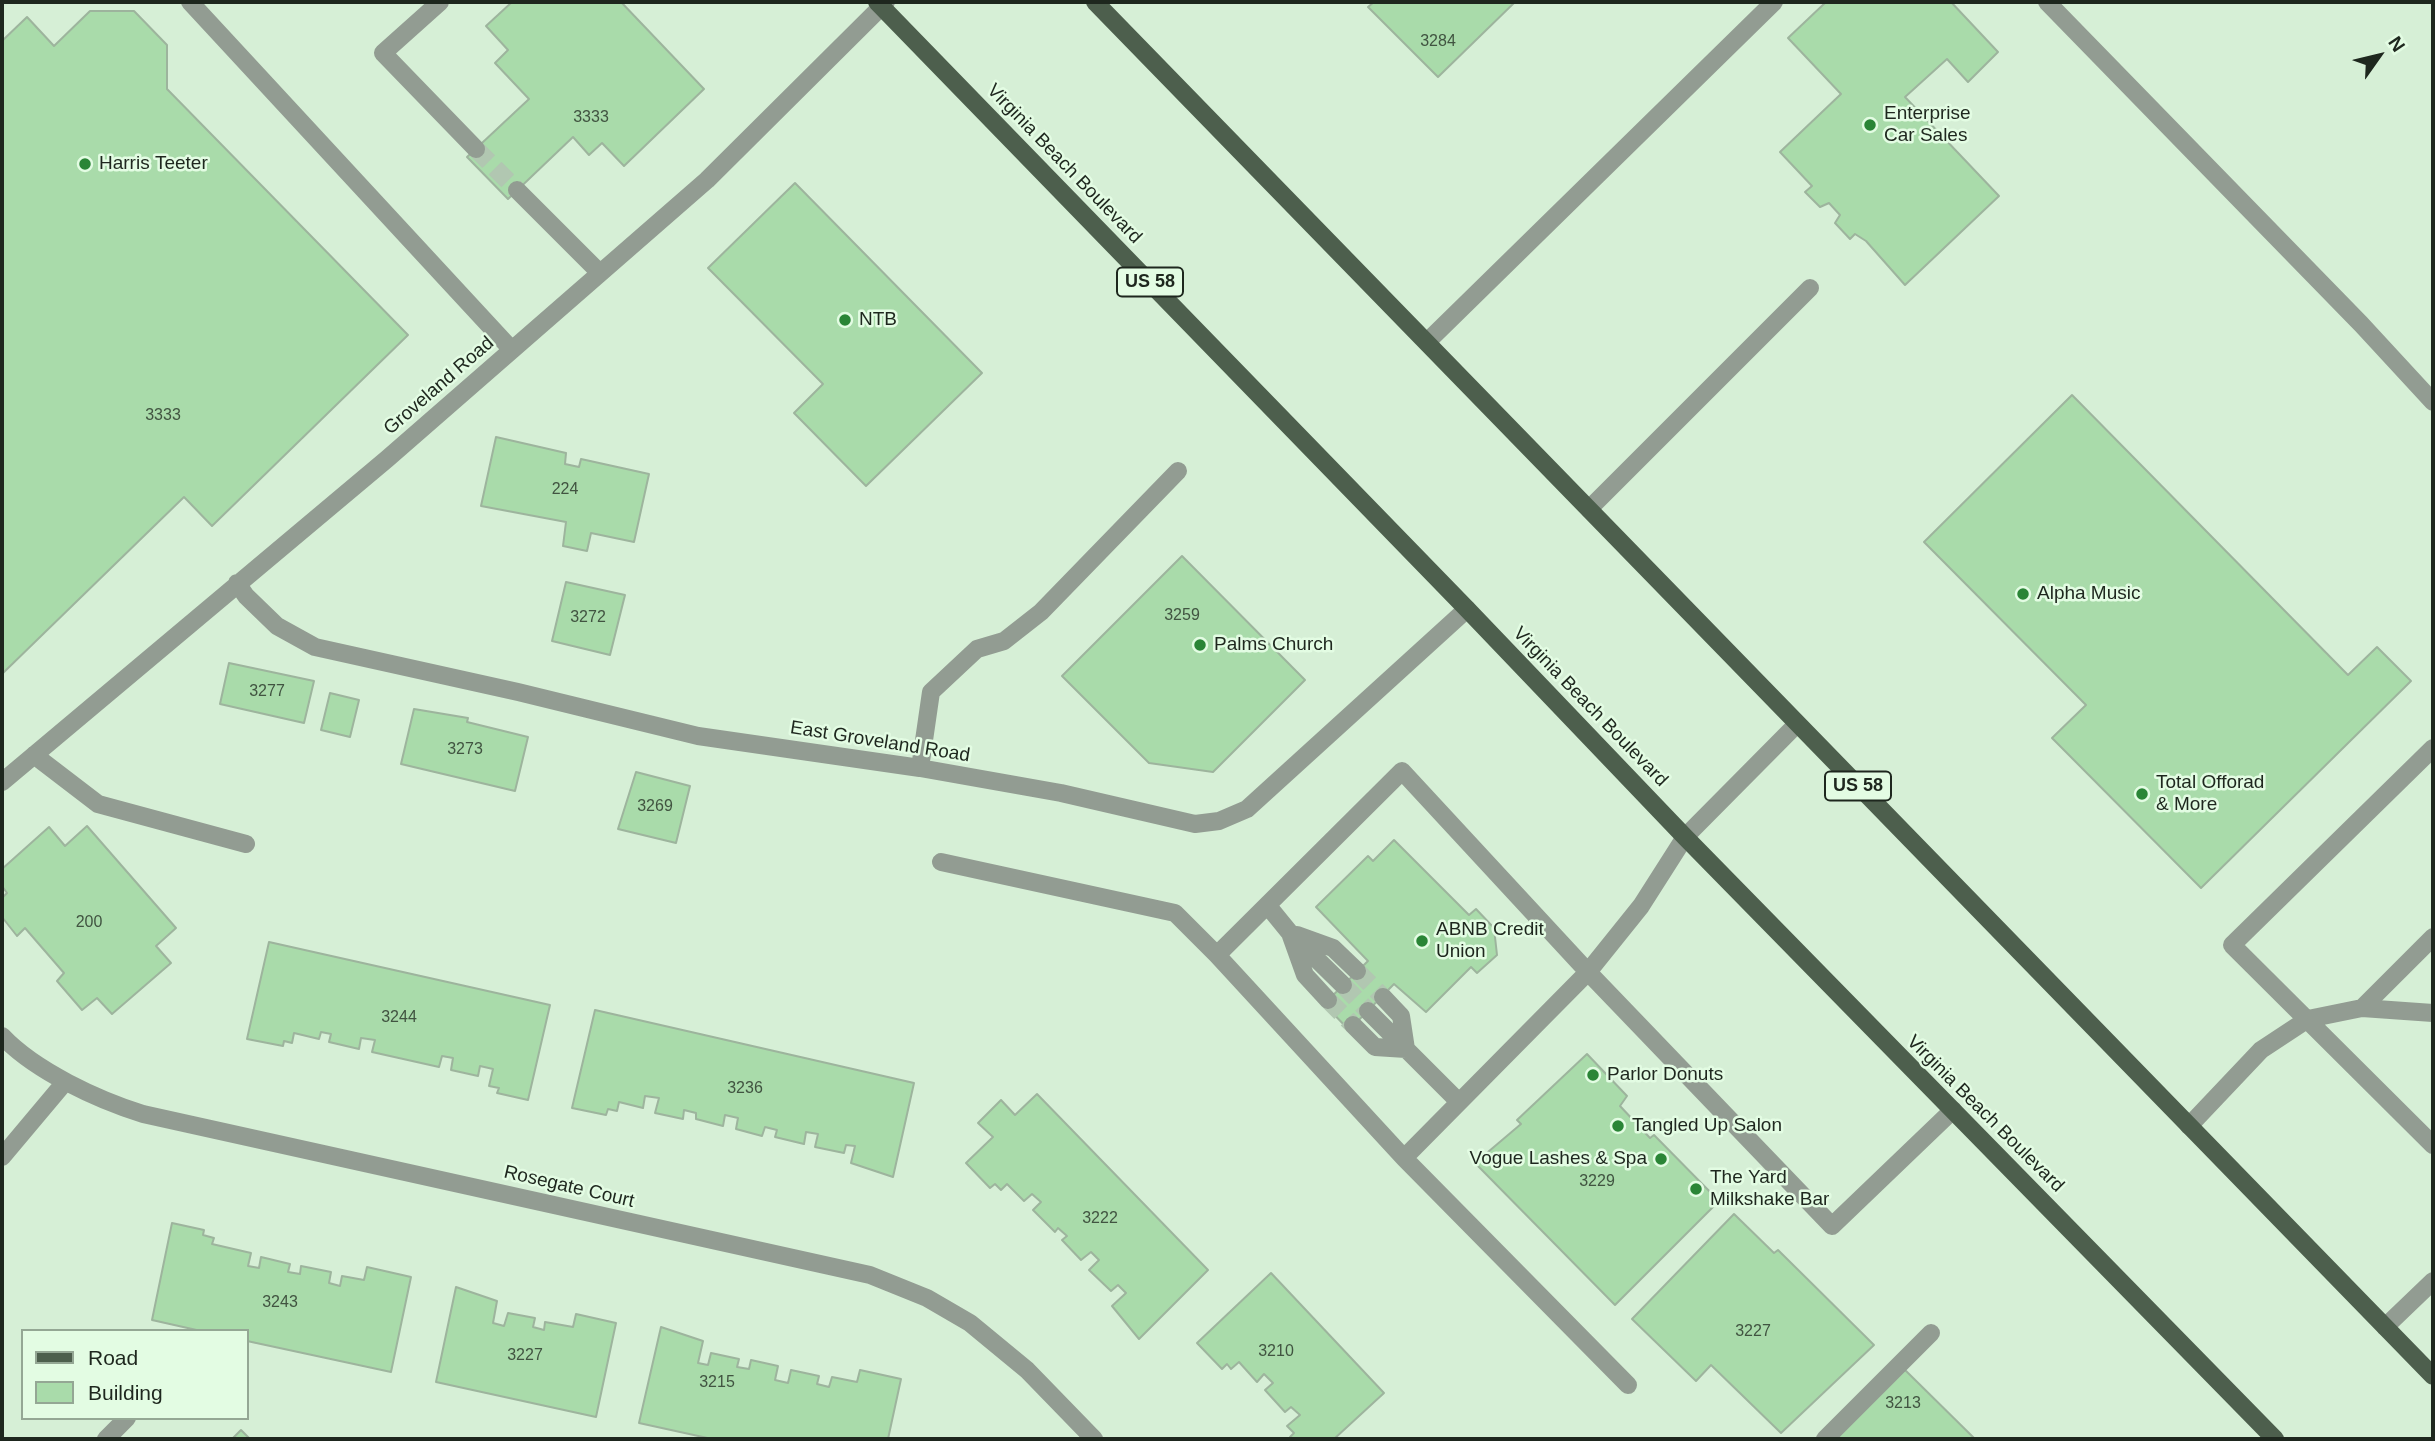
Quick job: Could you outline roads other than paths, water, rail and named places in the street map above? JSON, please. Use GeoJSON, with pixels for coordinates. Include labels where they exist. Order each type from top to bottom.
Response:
{"type":"FeatureCollection","features":[{"type":"Feature","properties":{"kind":"main road","name":"US 58"},"geometry":{"type":"LineString","coordinates":[[1095,2],[2433,1376]]}},
{"type":"Feature","properties":{"kind":"main road","name":"Virginia Beach Boulevard"},"geometry":{"type":"LineString","coordinates":[[881,3],[1685,837],[2275,1439]]}},
{"type":"Feature","properties":{"kind":"street"},"geometry":{"type":"LineString","coordinates":[[190,2],[512,350]]}},
{"type":"Feature","properties":{"kind":"street"},"geometry":{"type":"LineString","coordinates":[[440,2],[383,53],[476,149]]}},
{"type":"Feature","properties":{"kind":"street"},"geometry":{"type":"LineString","coordinates":[[1428,341],[1774,2]]}},
{"type":"Feature","properties":{"kind":"street"},"geometry":{"type":"LineString","coordinates":[[2047,2],[2361,324],[2433,402]]}},
{"type":"Feature","properties":{"kind":"street","name":"Groveland Road"},"geometry":{"type":"LineString","coordinates":[[2,782],[387,459],[707,180],[881,3]]}},
{"type":"Feature","properties":{"kind":"street"},"geometry":{"type":"LineString","coordinates":[[517,190],[600,273]]}},
{"type":"Feature","properties":{"kind":"street"},"geometry":{"type":"LineString","coordinates":[[1589,509],[1810,288]]}},
{"type":"Feature","properties":{"kind":"street"},"geometry":{"type":"LineString","coordinates":[[920,768],[931,692],[977,649],[1004,641],[1041,612],[1178,471]]}},
{"type":"Feature","properties":{"kind":"street","name":"East Groveland Road"},"geometry":{"type":"LineString","coordinates":[[237,583],[246,596],[277,626],[315,647],[518,692],[698,736],[920,768],[1061,793],[1195,824],[1219,821],[1247,809],[1467,609]]}},
{"type":"Feature","properties":{"kind":"street"},"geometry":{"type":"LineString","coordinates":[[1404,1158],[1588,972],[1641,906],[1685,837],[1797,724]]}},
{"type":"Feature","properties":{"kind":"street"},"geometry":{"type":"LineString","coordinates":[[2433,748],[2232,945],[2433,1145]]}},
{"type":"Feature","properties":{"kind":"street"},"geometry":{"type":"LineString","coordinates":[[34,755],[98,804],[246,844]]}},
{"type":"Feature","properties":{"kind":"street"},"geometry":{"type":"LineString","coordinates":[[1217,954],[1402,771],[1588,972],[1832,1226],[1953,1110]]}},
{"type":"Feature","properties":{"kind":"street"},"geometry":{"type":"LineString","coordinates":[[941,862],[1175,914],[1217,954],[1404,1158],[1629,1385]]}},
{"type":"Feature","properties":{"kind":"street"},"geometry":{"type":"LineString","coordinates":[[1268,906],[1290,933],[1343,985]]}},
{"type":"Feature","properties":{"kind":"street"},"geometry":{"type":"LineString","coordinates":[[1290,933],[1333,948],[1357,971]]}},
{"type":"Feature","properties":{"kind":"street"},"geometry":{"type":"LineString","coordinates":[[1290,933],[1305,975],[1328,1000]]}},
{"type":"Feature","properties":{"kind":"street"},"geometry":{"type":"LineString","coordinates":[[2361,1008],[2433,937]]}},
{"type":"Feature","properties":{"kind":"street"},"geometry":{"type":"LineString","coordinates":[[1383,997],[1401,1016],[1406,1049]]}},
{"type":"Feature","properties":{"kind":"street"},"geometry":{"type":"LineString","coordinates":[[2189,1126],[2261,1051],[2308,1019],[2361,1008],[2433,1013]]}},
{"type":"Feature","properties":{"kind":"street"},"geometry":{"type":"LineString","coordinates":[[1367,1011],[1459,1102]]}},
{"type":"Feature","properties":{"kind":"street"},"geometry":{"type":"LineString","coordinates":[[1353,1025],[1376,1047],[1406,1049]]}},
{"type":"Feature","properties":{"kind":"street","name":"Rosegate Court"},"geometry":{"type":"LineString","coordinates":[[2,1035],[65,1082],[120,1107],[143,1114],[870,1275],[927,1298],[970,1323],[1027,1370],[1094,1439]]}},
{"type":"Feature","properties":{"kind":"street"},"geometry":{"type":"LineString","coordinates":[[2,1157],[65,1082]]}},
{"type":"Feature","properties":{"kind":"street"},"geometry":{"type":"LineString","coordinates":[[2385,1327],[2433,1281]]}},
{"type":"Feature","properties":{"kind":"street"},"geometry":{"type":"LineString","coordinates":[[1825,1439],[1931,1333]]}},
{"type":"Feature","properties":{"kind":"street"},"geometry":{"type":"LineString","coordinates":[[106,1439],[125,1420]]}},
{"type":"Feature","properties":{"kind":"tunnel"},"geometry":{"type":"LineString","coordinates":[[476,149],[517,190]]}},
{"type":"Feature","properties":{"kind":"tunnel"},"geometry":{"type":"LineString","coordinates":[[1357,971],[1383,997]]}},
{"type":"Feature","properties":{"kind":"tunnel"},"geometry":{"type":"LineString","coordinates":[[1343,985],[1368,1011]]}},
{"type":"Feature","properties":{"kind":"tunnel"},"geometry":{"type":"LineString","coordinates":[[1328,1000],[1353,1025]]}},
{"type":"Feature","properties":{"kind":"place","name":"Enterprise Car Sales"},"geometry":{"type":"Point","coordinates":[1870,125]}},
{"type":"Feature","properties":{"kind":"place","name":"Harris Teeter"},"geometry":{"type":"Point","coordinates":[85,164]}},
{"type":"Feature","properties":{"kind":"place","name":"NTB"},"geometry":{"type":"Point","coordinates":[845,320]}},
{"type":"Feature","properties":{"kind":"place","name":"Alpha Music"},"geometry":{"type":"Point","coordinates":[2023,594]}},
{"type":"Feature","properties":{"kind":"place","name":"Palms Church"},"geometry":{"type":"Point","coordinates":[1200,645]}},
{"type":"Feature","properties":{"kind":"place","name":"Total Offorad & More"},"geometry":{"type":"Point","coordinates":[2142,794]}},
{"type":"Feature","properties":{"kind":"place","name":"ABNB Credit Union"},"geometry":{"type":"Point","coordinates":[1422,941]}},
{"type":"Feature","properties":{"kind":"place","name":"Parlor Donuts"},"geometry":{"type":"Point","coordinates":[1593,1075]}},
{"type":"Feature","properties":{"kind":"place","name":"Tangled Up Salon"},"geometry":{"type":"Point","coordinates":[1618,1126]}},
{"type":"Feature","properties":{"kind":"place","name":"Vogue Lashes & Spa"},"geometry":{"type":"Point","coordinates":[1661,1159]}},
{"type":"Feature","properties":{"kind":"place","name":"The Yard Milkshake Bar"},"geometry":{"type":"Point","coordinates":[1696,1189]}}]}
